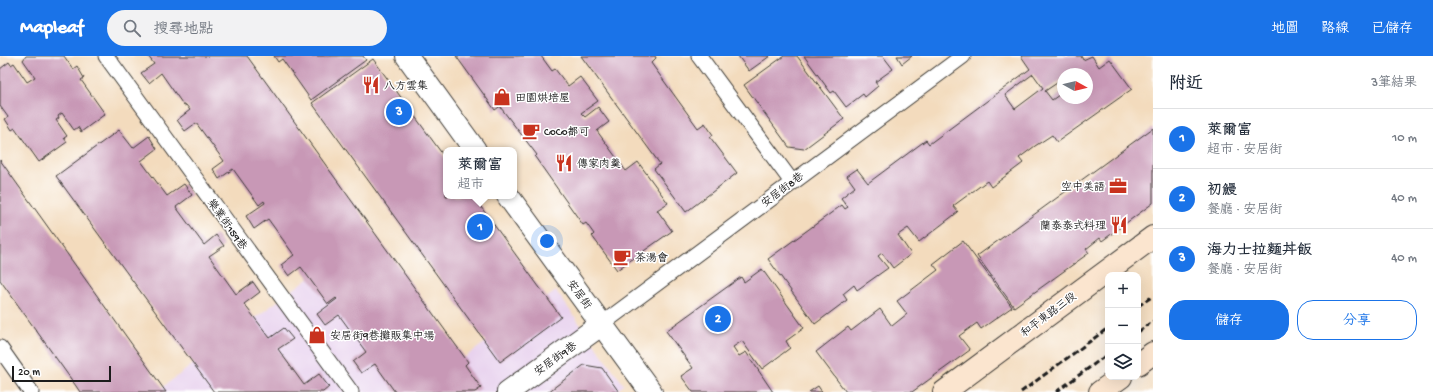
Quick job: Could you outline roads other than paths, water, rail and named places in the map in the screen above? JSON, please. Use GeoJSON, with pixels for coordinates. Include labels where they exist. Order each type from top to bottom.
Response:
{"type":"FeatureCollection","features":[{"type":"Feature","properties":{"kind":"main road","name":"和平東路三段"},"geometry":{"type":"LineString","coordinates":[[944,392],[1153,237]]}},
{"type":"Feature","properties":{"kind":"main road"},"geometry":{"type":"LineString","coordinates":[[1141,362],[1153,353]]}},
{"type":"Feature","properties":{"kind":"main road"},"geometry":{"type":"LineString","coordinates":[[1100,392],[1117,380]]}},
{"type":"Feature","properties":{"kind":"street"},"geometry":{"type":"LineString","coordinates":[[407,56],[473,147]]}},
{"type":"Feature","properties":{"kind":"street","name":"安居街"},"geometry":{"type":"LineString","coordinates":[[510,199],[651,392]]}},
{"type":"Feature","properties":{"kind":"street","name":"安居街9巷"},"geometry":{"type":"LineString","coordinates":[[508,392],[602,324]]}},
{"type":"Feature","properties":{"kind":"lane","name":"樂業街159巷"},"geometry":{"type":"LineString","coordinates":[[106,56],[351,392]]}},
{"type":"Feature","properties":{"kind":"lane"},"geometry":{"type":"LineString","coordinates":[[699,56],[792,182]]}},
{"type":"Feature","properties":{"kind":"lane","name":"安居街8巷"},"geometry":{"type":"LineString","coordinates":[[602,324],[963,56]]}},
{"type":"Feature","properties":{"kind":"lane"},"geometry":{"type":"LineString","coordinates":[[0,348],[31,392]]}},
{"type":"Feature","properties":{"kind":"railway"},"geometry":{"type":"LineString","coordinates":[[1141,304],[1153,296]]}},
{"type":"Feature","properties":{"kind":"railway"},"geometry":{"type":"LineString","coordinates":[[1141,330],[1153,321]]}},
{"type":"Feature","properties":{"kind":"railway"},"geometry":{"type":"LineString","coordinates":[[1021,392],[1105,330]]}},
{"type":"Feature","properties":{"kind":"railway"},"geometry":{"type":"LineString","coordinates":[[1056,392],[1105,356]]}},
{"type":"Feature","properties":{"kind":"place","name":"八方雲集"},"geometry":{"type":"Point","coordinates":[371,85]}},
{"type":"Feature","properties":{"kind":"place","name":"田園烘培屋"},"geometry":{"type":"Point","coordinates":[502,97]}},
{"type":"Feature","properties":{"kind":"place","name":"海力士拉麵丼飯"},"geometry":{"type":"Point","coordinates":[399,112]}},
{"type":"Feature","properties":{"kind":"place","name":"CoCo都可"},"geometry":{"type":"Point","coordinates":[531,131]}},
{"type":"Feature","properties":{"kind":"place","name":"傳家肉羹"},"geometry":{"type":"Point","coordinates":[564,163]}},
{"type":"Feature","properties":{"kind":"place","name":"空中美語"},"geometry":{"type":"Point","coordinates":[1118,186]}},
{"type":"Feature","properties":{"kind":"place","name":"蘭泰泰式料理"},"geometry":{"type":"Point","coordinates":[1119,225]}},
{"type":"Feature","properties":{"kind":"place","name":"萊爾富"},"geometry":{"type":"Point","coordinates":[480,227]}},
{"type":"Feature","properties":{"kind":"place","name":"茶湯會"},"geometry":{"type":"Point","coordinates":[622,257]}},
{"type":"Feature","properties":{"kind":"place","name":"初鰻"},"geometry":{"type":"Point","coordinates":[718,319]}},
{"type":"Feature","properties":{"kind":"place","name":"安居街9巷攤販集中場"},"geometry":{"type":"Point","coordinates":[317,335]}}]}
